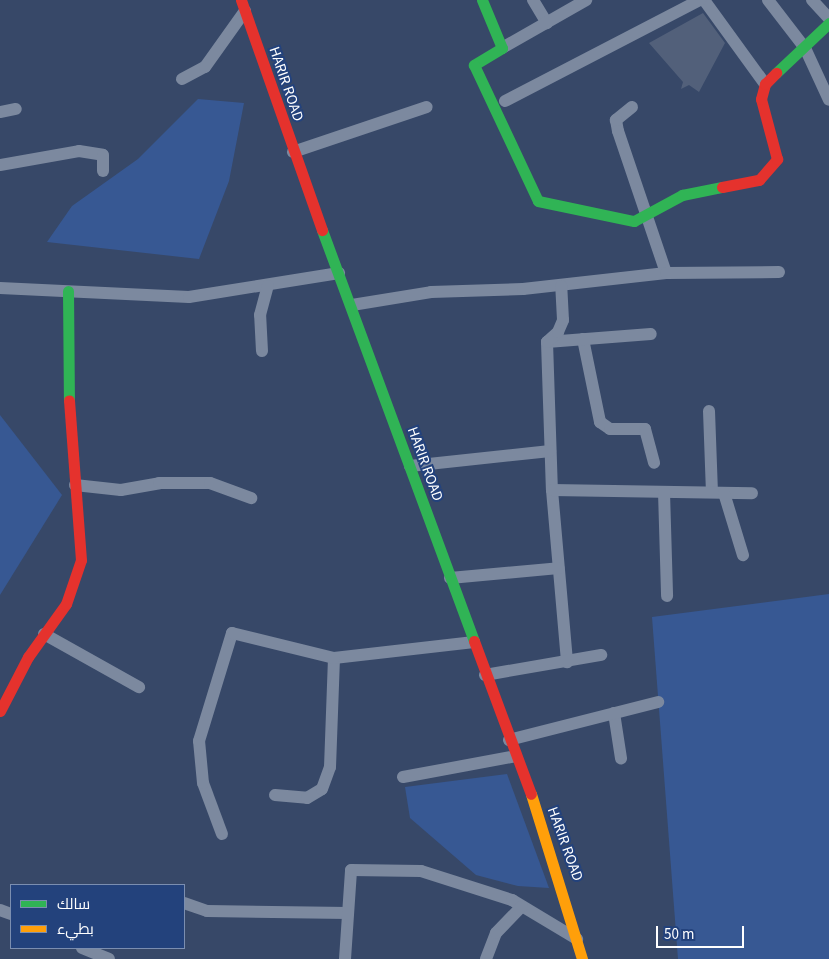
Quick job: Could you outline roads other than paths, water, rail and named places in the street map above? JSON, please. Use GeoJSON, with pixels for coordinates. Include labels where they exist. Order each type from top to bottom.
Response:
{"type":"FeatureCollection","features":[{"type":"Feature","properties":{"kind":"street"},"geometry":{"type":"LineString","coordinates":[[482,0],[502,48]]}},
{"type":"Feature","properties":{"kind":"street"},"geometry":{"type":"LineString","coordinates":[[533,0],[547,23]]}},
{"type":"Feature","properties":{"kind":"street"},"geometry":{"type":"LineString","coordinates":[[586,0],[474,65],[538,201],[634,221],[682,195],[759,180],[777,159],[761,100],[765,84],[805,48],[829,23]]}},
{"type":"Feature","properties":{"kind":"street"},"geometry":{"type":"LineString","coordinates":[[505,101],[702,0],[765,84]]}},
{"type":"Feature","properties":{"kind":"street"},"geometry":{"type":"LineString","coordinates":[[768,0],[805,48],[829,100]]}},
{"type":"Feature","properties":{"kind":"street"},"geometry":{"type":"LineString","coordinates":[[812,0],[829,18]]}},
{"type":"Feature","properties":{"kind":"street"},"geometry":{"type":"LineString","coordinates":[[182,79],[205,67],[243,5]]}},
{"type":"Feature","properties":{"kind":"street","name":"HARIR ROAD"},"geometry":{"type":"LineString","coordinates":[[243,5],[293,152],[352,305],[485,675],[566,890],[580,959]]}},
{"type":"Feature","properties":{"kind":"street"},"geometry":{"type":"LineString","coordinates":[[293,152],[427,107]]}},
{"type":"Feature","properties":{"kind":"street"},"geometry":{"type":"LineString","coordinates":[[632,107],[616,120],[644,216],[666,273]]}},
{"type":"Feature","properties":{"kind":"street"},"geometry":{"type":"LineString","coordinates":[[0,112],[16,109]]}},
{"type":"Feature","properties":{"kind":"street"},"geometry":{"type":"LineString","coordinates":[[0,165],[79,151],[103,154],[104,171]]}},
{"type":"Feature","properties":{"kind":"street"},"geometry":{"type":"LineString","coordinates":[[0,288],[189,297],[268,286],[339,272]]}},
{"type":"Feature","properties":{"kind":"street"},"geometry":{"type":"LineString","coordinates":[[352,305],[431,292],[561,286],[666,273],[779,272]]}},
{"type":"Feature","properties":{"kind":"street"},"geometry":{"type":"LineString","coordinates":[[262,351],[260,315],[268,286]]}},
{"type":"Feature","properties":{"kind":"street"},"geometry":{"type":"LineString","coordinates":[[561,286],[562,320],[558,332],[547,342],[552,490],[567,662]]}},
{"type":"Feature","properties":{"kind":"street"},"geometry":{"type":"LineString","coordinates":[[0,711],[44,634],[66,604],[81,560],[69,406],[68,291]]}},
{"type":"Feature","properties":{"kind":"street"},"geometry":{"type":"LineString","coordinates":[[547,342],[651,334]]}},
{"type":"Feature","properties":{"kind":"street"},"geometry":{"type":"LineString","coordinates":[[583,339],[600,422],[610,429],[645,429],[654,463]]}},
{"type":"Feature","properties":{"kind":"street"},"geometry":{"type":"LineString","coordinates":[[709,411],[718,493],[743,555]]}},
{"type":"Feature","properties":{"kind":"street"},"geometry":{"type":"LineString","coordinates":[[410,466],[550,451]]}},
{"type":"Feature","properties":{"kind":"street"},"geometry":{"type":"LineString","coordinates":[[75,485],[121,490],[160,483],[210,483],[251,498]]}},
{"type":"Feature","properties":{"kind":"street"},"geometry":{"type":"LineString","coordinates":[[552,490],[752,493]]}},
{"type":"Feature","properties":{"kind":"street"},"geometry":{"type":"LineString","coordinates":[[664,492],[667,596]]}},
{"type":"Feature","properties":{"kind":"street"},"geometry":{"type":"LineString","coordinates":[[450,578],[559,568]]}},
{"type":"Feature","properties":{"kind":"street"},"geometry":{"type":"LineString","coordinates":[[222,834],[203,783],[199,741],[232,633],[334,658],[474,642]]}},
{"type":"Feature","properties":{"kind":"street"},"geometry":{"type":"LineString","coordinates":[[44,634],[139,687]]}},
{"type":"Feature","properties":{"kind":"street"},"geometry":{"type":"LineString","coordinates":[[485,675],[601,655]]}},
{"type":"Feature","properties":{"kind":"street"},"geometry":{"type":"LineString","coordinates":[[275,795],[307,798],[322,789],[330,767],[334,658]]}},
{"type":"Feature","properties":{"kind":"street"},"geometry":{"type":"LineString","coordinates":[[509,740],[658,702]]}},
{"type":"Feature","properties":{"kind":"street"},"geometry":{"type":"LineString","coordinates":[[614,713],[621,758]]}},
{"type":"Feature","properties":{"kind":"street"},"geometry":{"type":"LineString","coordinates":[[403,777],[516,756]]}},
{"type":"Feature","properties":{"kind":"street"},"geometry":{"type":"LineString","coordinates":[[345,959],[351,870],[420,871],[522,906],[577,939]]}},
{"type":"Feature","properties":{"kind":"street"},"geometry":{"type":"LineString","coordinates":[[185,903],[217,911],[348,913]]}},
{"type":"Feature","properties":{"kind":"street"},"geometry":{"type":"LineString","coordinates":[[486,959],[496,934],[522,906]]}},
{"type":"Feature","properties":{"kind":"street"},"geometry":{"type":"LineString","coordinates":[[84,949],[109,959]]}}]}
